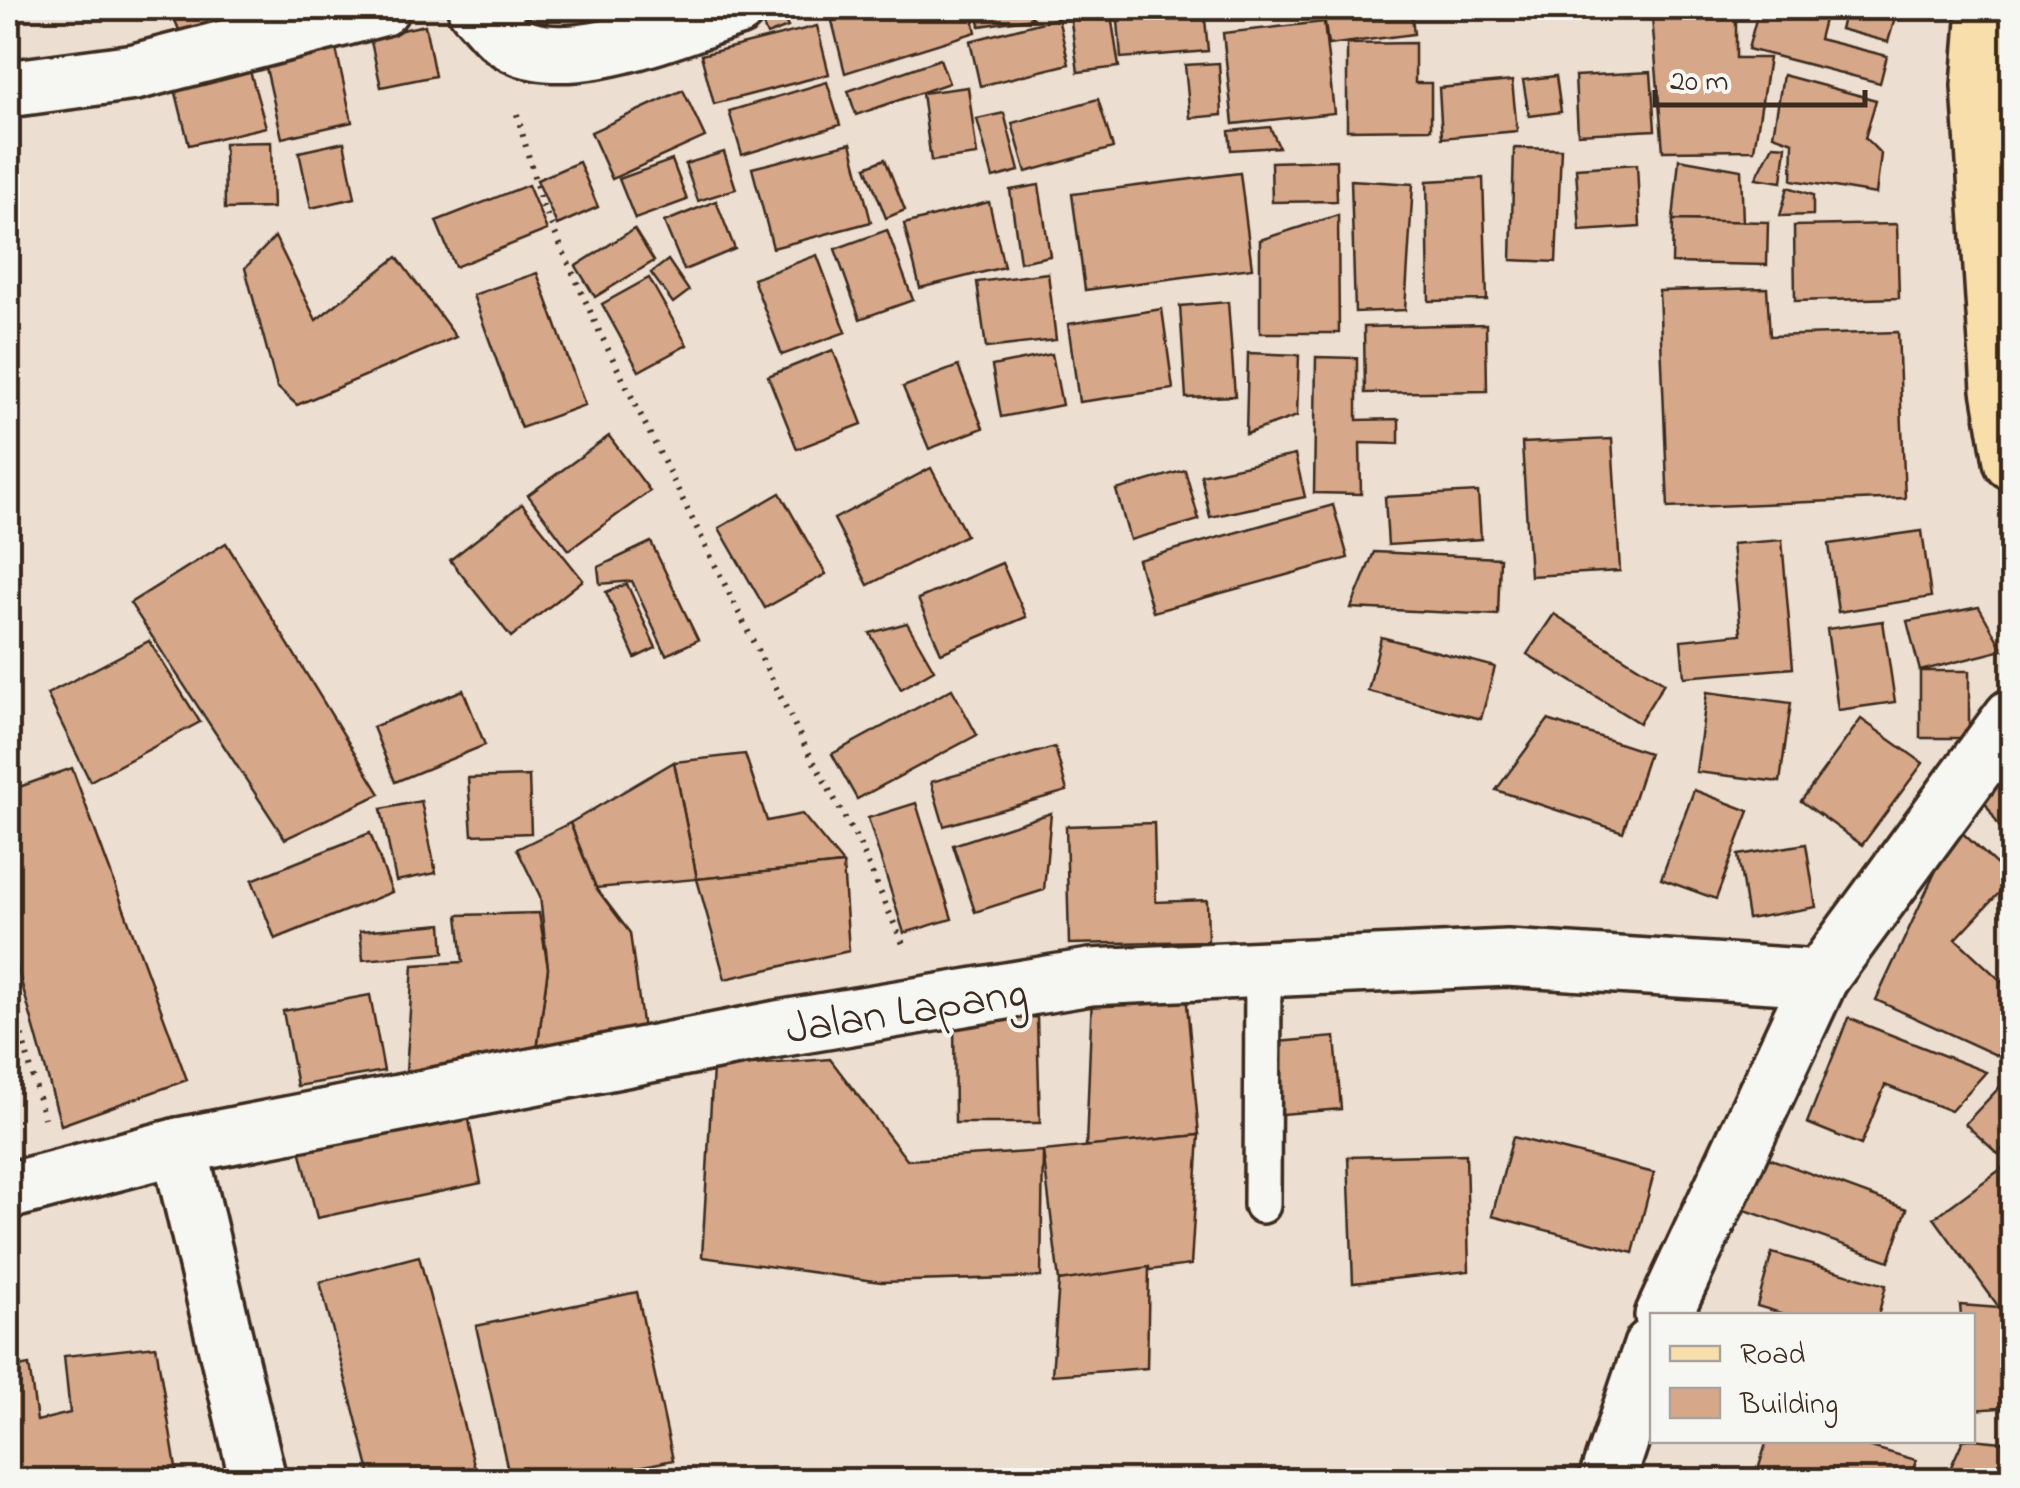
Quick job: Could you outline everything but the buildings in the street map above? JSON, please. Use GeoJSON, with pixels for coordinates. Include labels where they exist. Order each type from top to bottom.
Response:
{"type":"FeatureCollection","features":[{"type":"Feature","properties":{"kind":"main road"},"geometry":{"type":"LineString","coordinates":[[1986,8],[1980,86],[2000,389],[2012,460]]}},
{"type":"Feature","properties":{"kind":"street"},"geometry":{"type":"LineString","coordinates":[[8,89],[135,72],[381,8]]}},
{"type":"Feature","properties":{"kind":"street"},"geometry":{"type":"LineString","coordinates":[[490,23],[550,54],[613,48],[737,8]]}},
{"type":"Feature","properties":{"kind":"street"},"geometry":{"type":"LineString","coordinates":[[1664,1313],[1820,978],[2012,717]]}},
{"type":"Feature","properties":{"kind":"street","name":"Jalan Lapang"},"geometry":{"type":"LineString","coordinates":[[8,1192],[179,1146],[778,1029],[1090,977],[1507,958],[1820,978]]}},
{"type":"Feature","properties":{"kind":"street"},"geometry":{"type":"LineString","coordinates":[[179,1146],[258,1480]]}},
{"type":"Feature","properties":{"kind":"street"},"geometry":{"type":"LineString","coordinates":[[1607,1480],[1650,1352]]}},
{"type":"Feature","properties":{"kind":"lane"},"geometry":{"type":"LineString","coordinates":[[1262,1206],[1263,968]]}},
{"type":"Feature","properties":{"kind":"path"},"geometry":{"type":"LineString","coordinates":[[490,23],[541,202],[599,331],[806,748],[859,843],[930,1006]]}},
{"type":"Feature","properties":{"kind":"path"},"geometry":{"type":"LineString","coordinates":[[8,985],[60,1178]]}}]}
